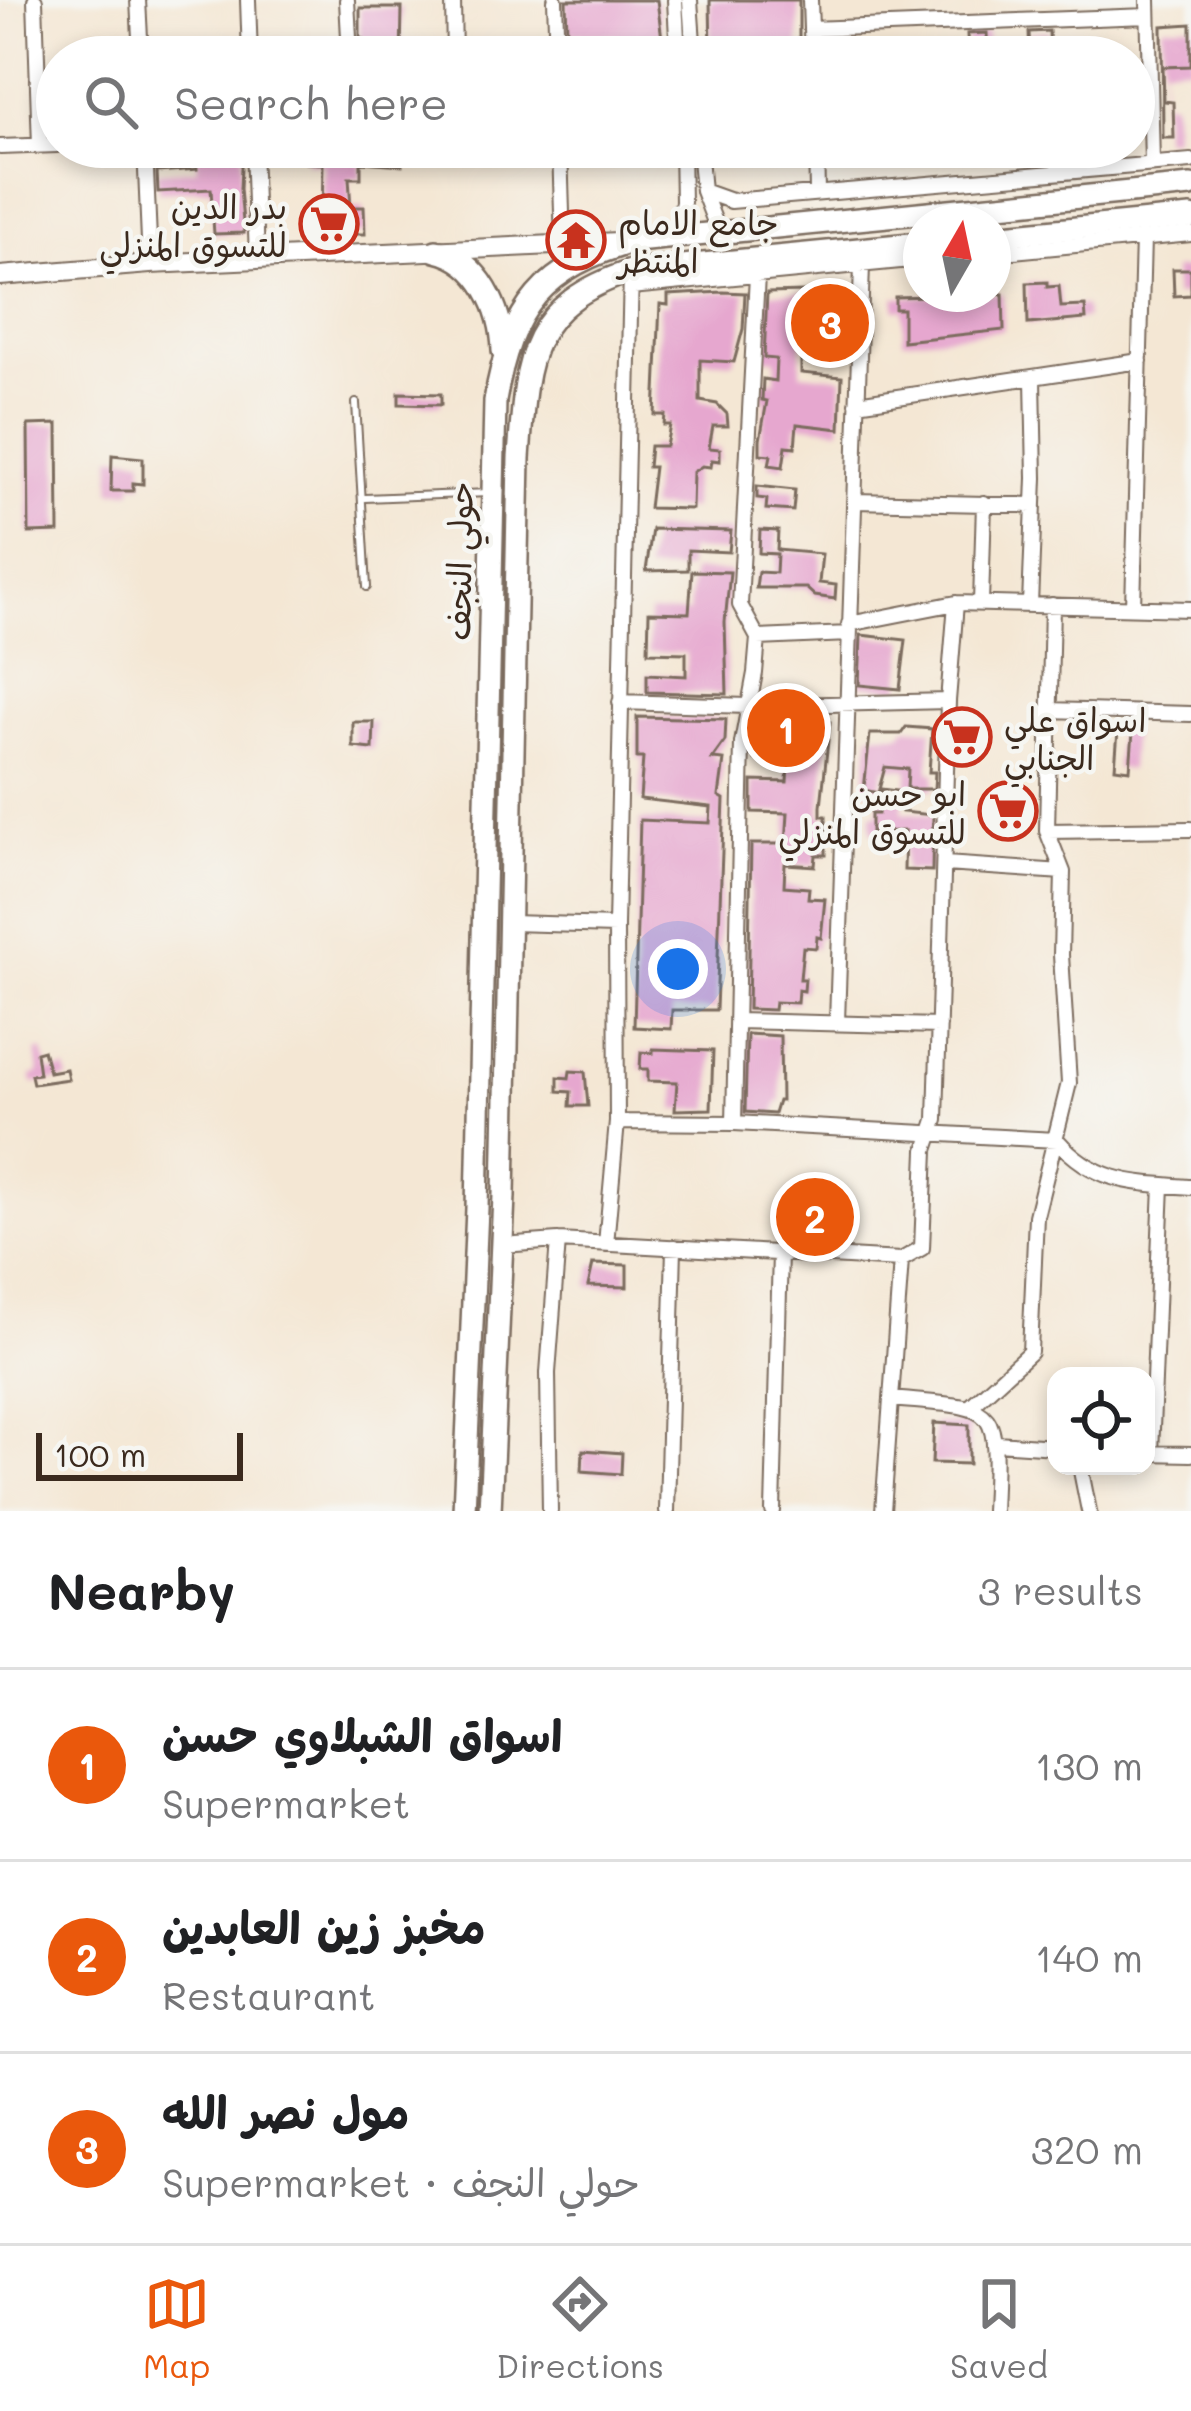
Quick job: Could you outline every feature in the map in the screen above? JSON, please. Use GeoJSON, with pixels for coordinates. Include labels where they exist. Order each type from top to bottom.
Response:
{"type":"FeatureCollection","features":[{"type":"Feature","properties":{"kind":"main road","name":"حولي النجف"},"geometry":{"type":"LineString","coordinates":[[464,1511],[476,1232],[495,401],[503,351],[519,319],[542,287],[572,265],[637,242],[718,230],[1191,186]]}},
{"type":"Feature","properties":{"kind":"main road"},"geometry":{"type":"LineString","coordinates":[[1011,237],[1062,238],[1191,218]]}},
{"type":"Feature","properties":{"kind":"main road","name":"حولي النجف"},"geometry":{"type":"LineString","coordinates":[[490,1511],[502,1245],[519,458],[525,376],[545,326],[592,284],[903,245]]}},
{"type":"Feature","properties":{"kind":"main road"},"geometry":{"type":"LineString","coordinates":[[436,251],[461,262],[482,283],[496,308],[503,351]]}},
{"type":"Feature","properties":{"kind":"main road"},"geometry":{"type":"LineString","coordinates":[[486,781],[498,790],[515,781]]}},
{"type":"Feature","properties":{"kind":"main road"},"geometry":{"type":"LineString","coordinates":[[483,822],[499,814],[513,823]]}},
{"type":"Feature","properties":{"kind":"street"},"geometry":{"type":"LineString","coordinates":[[35,0],[36,36]]}},
{"type":"Feature","properties":{"kind":"street"},"geometry":{"type":"LineString","coordinates":[[138,0],[140,36]]}},
{"type":"Feature","properties":{"kind":"street"},"geometry":{"type":"LineString","coordinates":[[248,0],[249,36]]}},
{"type":"Feature","properties":{"kind":"street"},"geometry":{"type":"LineString","coordinates":[[347,0],[349,36]]}},
{"type":"Feature","properties":{"kind":"street"},"geometry":{"type":"LineString","coordinates":[[453,0],[454,36]]}},
{"type":"Feature","properties":{"kind":"street"},"geometry":{"type":"LineString","coordinates":[[555,0],[556,36]]}},
{"type":"Feature","properties":{"kind":"street"},"geometry":{"type":"LineString","coordinates":[[675,0],[677,36]]}},
{"type":"Feature","properties":{"kind":"street"},"geometry":{"type":"LineString","coordinates":[[691,0],[693,36]]}},
{"type":"Feature","properties":{"kind":"street"},"geometry":{"type":"LineString","coordinates":[[810,0],[811,36]]}},
{"type":"Feature","properties":{"kind":"street"},"geometry":{"type":"LineString","coordinates":[[811,29],[1148,8]]}},
{"type":"Feature","properties":{"kind":"street"},"geometry":{"type":"LineString","coordinates":[[0,147],[36,146]]}},
{"type":"Feature","properties":{"kind":"street"},"geometry":{"type":"LineString","coordinates":[[1155,164],[1191,161]]}},
{"type":"Feature","properties":{"kind":"street"},"geometry":{"type":"LineString","coordinates":[[146,168],[150,264]]}},
{"type":"Feature","properties":{"kind":"street"},"geometry":{"type":"LineString","coordinates":[[254,168],[257,259]]}},
{"type":"Feature","properties":{"kind":"street"},"geometry":{"type":"LineString","coordinates":[[561,168],[563,245]]}},
{"type":"Feature","properties":{"kind":"street"},"geometry":{"type":"LineString","coordinates":[[676,236],[683,202],[682,168]]}},
{"type":"Feature","properties":{"kind":"street"},"geometry":{"type":"LineString","coordinates":[[701,168],[718,230]]}},
{"type":"Feature","properties":{"kind":"street"},"geometry":{"type":"LineString","coordinates":[[817,168],[818,192]]}},
{"type":"Feature","properties":{"kind":"street"},"geometry":{"type":"LineString","coordinates":[[704,191],[731,201],[1104,168]]}},
{"type":"Feature","properties":{"kind":"street"},"geometry":{"type":"LineString","coordinates":[[1011,249],[1062,238],[1191,233]]}},
{"type":"Feature","properties":{"kind":"street"},"geometry":{"type":"LineString","coordinates":[[1133,607],[1144,238]]}},
{"type":"Feature","properties":{"kind":"street"},"geometry":{"type":"LineString","coordinates":[[0,276],[150,264],[637,242]]}},
{"type":"Feature","properties":{"kind":"street"},"geometry":{"type":"LineString","coordinates":[[606,1244],[617,1122],[616,926],[631,279],[757,275],[903,262]]}},
{"type":"Feature","properties":{"kind":"street"},"geometry":{"type":"LineString","coordinates":[[837,1022],[862,265]]}},
{"type":"Feature","properties":{"kind":"street"},"geometry":{"type":"LineString","coordinates":[[734,1123],[742,743],[758,638],[740,605],[757,275]]}},
{"type":"Feature","properties":{"kind":"street"},"geometry":{"type":"LineString","coordinates":[[857,404],[1140,361]]}},
{"type":"Feature","properties":{"kind":"street"},"geometry":{"type":"LineString","coordinates":[[1030,605],[1033,379]]}},
{"type":"Feature","properties":{"kind":"street"},"geometry":{"type":"LineString","coordinates":[[854,501],[1034,505]]}},
{"type":"Feature","properties":{"kind":"street"},"geometry":{"type":"LineString","coordinates":[[981,603],[983,503]]}},
{"type":"Feature","properties":{"kind":"street"},"geometry":{"type":"LineString","coordinates":[[758,638],[849,629],[956,603],[1191,609]]}},
{"type":"Feature","properties":{"kind":"street"},"geometry":{"type":"LineString","coordinates":[[502,1245],[557,1241],[901,1260],[922,1248],[926,1150],[936,1120],[948,701],[956,603]]}},
{"type":"Feature","properties":{"kind":"street"},"geometry":{"type":"LineString","coordinates":[[971,1406],[1030,1352],[1036,1216],[1069,1083],[1061,955],[1063,872],[1047,831],[1052,605]]}},
{"type":"Feature","properties":{"kind":"street"},"geometry":{"type":"LineString","coordinates":[[620,702],[748,706],[948,701]]}},
{"type":"Feature","properties":{"kind":"street"},"geometry":{"type":"LineString","coordinates":[[1048,710],[1191,714]]}},
{"type":"Feature","properties":{"kind":"street"},"geometry":{"type":"LineString","coordinates":[[1047,831],[1191,829]]}},
{"type":"Feature","properties":{"kind":"street"},"geometry":{"type":"LineString","coordinates":[[945,864],[1063,872]]}},
{"type":"Feature","properties":{"kind":"street"},"geometry":{"type":"LineString","coordinates":[[510,923],[616,926]]}},
{"type":"Feature","properties":{"kind":"street"},"geometry":{"type":"LineString","coordinates":[[736,1021],[939,1026]]}},
{"type":"Feature","properties":{"kind":"street"},"geometry":{"type":"LineString","coordinates":[[617,1122],[734,1123],[1057,1141],[1078,1164],[1105,1176],[1191,1187]]}},
{"type":"Feature","properties":{"kind":"street"},"geometry":{"type":"LineString","coordinates":[[1152,1367],[1162,1185]]}},
{"type":"Feature","properties":{"kind":"street"},"geometry":{"type":"LineString","coordinates":[[550,1511],[548,1373],[557,1241]]}},
{"type":"Feature","properties":{"kind":"street"},"geometry":{"type":"LineString","coordinates":[[668,1511],[674,1247]]}},
{"type":"Feature","properties":{"kind":"street"},"geometry":{"type":"LineString","coordinates":[[773,1511],[780,1253]]}},
{"type":"Feature","properties":{"kind":"street"},"geometry":{"type":"LineString","coordinates":[[883,1511],[901,1260]]}},
{"type":"Feature","properties":{"kind":"street"},"geometry":{"type":"LineString","coordinates":[[891,1399],[971,1406],[987,1417],[996,1444],[993,1511]]}},
{"type":"Feature","properties":{"kind":"street"},"geometry":{"type":"LineString","coordinates":[[996,1444],[1047,1447]]}},
{"type":"Feature","properties":{"kind":"street"},"geometry":{"type":"LineString","coordinates":[[1155,1453],[1191,1454]]}},
{"type":"Feature","properties":{"kind":"street"},"geometry":{"type":"LineString","coordinates":[[1082,1475],[1089,1511]]}},
{"type":"Feature","properties":{"kind":"lane"},"geometry":{"type":"LineString","coordinates":[[356,403],[367,587]]}},
{"type":"Feature","properties":{"kind":"lane"},"geometry":{"type":"LineString","coordinates":[[363,498],[493,493]]}},
{"type":"Feature","properties":{"kind":"building"},"geometry":{"type":"Polygon","coordinates":[[[566,0],[657,0],[662,36],[567,33],[566,0]]]}},
{"type":"Feature","properties":{"kind":"building"},"geometry":{"type":"Polygon","coordinates":[[[710,0],[799,0],[799,36],[711,36],[710,0]]]}},
{"type":"Feature","properties":{"kind":"building"},"geometry":{"type":"Polygon","coordinates":[[[360,8],[402,8],[401,36],[360,36],[360,8]]]}},
{"type":"Feature","properties":{"kind":"building"},"geometry":{"type":"Polygon","coordinates":[[[1191,24],[1191,66],[1163,67],[1164,101],[1173,102],[1174,138],[1163,138],[1162,26],[1191,24]]]}},
{"type":"Feature","properties":{"kind":"building"},"geometry":{"type":"Polygon","coordinates":[[[1049,31],[1049,36],[1029,36],[1029,32],[1049,31]]]}},
{"type":"Feature","properties":{"kind":"building"},"geometry":{"type":"Polygon","coordinates":[[[241,168],[244,233],[214,234],[211,189],[158,192],[157,172],[241,168]]]}},
{"type":"Feature","properties":{"kind":"building"},"geometry":{"type":"Polygon","coordinates":[[[323,168],[361,168],[361,178],[349,178],[351,207],[364,207],[365,234],[352,234],[353,218],[322,217],[323,168]]]}},
{"type":"Feature","properties":{"kind":"building"},"geometry":{"type":"Polygon","coordinates":[[[1173,269],[1191,269],[1191,295],[1174,296],[1173,269]]]}},
{"type":"Feature","properties":{"kind":"building"},"geometry":{"type":"Polygon","coordinates":[[[1047,282],[1047,287],[1059,286],[1061,307],[1085,306],[1086,319],[1028,324],[1027,283],[1047,282]]]}},
{"type":"Feature","properties":{"kind":"building"},"geometry":{"type":"Polygon","coordinates":[[[745,293],[743,329],[734,362],[700,360],[700,401],[717,404],[727,414],[728,426],[713,426],[709,448],[720,449],[720,461],[712,460],[711,467],[693,472],[692,509],[649,508],[654,467],[648,467],[650,446],[666,446],[670,425],[664,425],[665,415],[655,415],[660,304],[668,305],[668,295],[745,293]]]}},
{"type":"Feature","properties":{"kind":"building"},"geometry":{"type":"Polygon","coordinates":[[[767,293],[819,295],[815,344],[801,342],[801,373],[842,377],[840,429],[797,424],[795,447],[786,446],[783,467],[769,465],[771,455],[760,454],[767,401],[762,400],[763,379],[775,381],[776,359],[764,358],[767,293]]]}},
{"type":"Feature","properties":{"kind":"building"},"geometry":{"type":"Polygon","coordinates":[[[895,297],[903,297],[903,309],[895,309],[895,297]]]}},
{"type":"Feature","properties":{"kind":"building"},"geometry":{"type":"Polygon","coordinates":[[[903,312],[1004,312],[1004,330],[903,341],[903,312]]]}},
{"type":"Feature","properties":{"kind":"building"},"geometry":{"type":"Polygon","coordinates":[[[399,393],[441,394],[441,405],[399,404],[399,393]]]}},
{"type":"Feature","properties":{"kind":"building"},"geometry":{"type":"Polygon","coordinates":[[[58,424],[59,532],[29,533],[28,425],[58,424]]]}},
{"type":"Feature","properties":{"kind":"building"},"geometry":{"type":"Polygon","coordinates":[[[112,455],[143,458],[143,484],[133,483],[133,491],[111,491],[112,455]]]}},
{"type":"Feature","properties":{"kind":"building"},"geometry":{"type":"Polygon","coordinates":[[[757,486],[795,490],[793,511],[766,509],[767,499],[757,498],[757,486]]]}},
{"type":"Feature","properties":{"kind":"building"},"geometry":{"type":"Polygon","coordinates":[[[652,529],[731,531],[729,552],[688,550],[688,570],[646,571],[652,529]]]}},
{"type":"Feature","properties":{"kind":"building"},"geometry":{"type":"Polygon","coordinates":[[[760,530],[778,531],[777,550],[822,554],[819,583],[836,585],[835,599],[815,596],[806,588],[756,588],[758,572],[776,573],[777,554],[759,553],[760,530]]]}},
{"type":"Feature","properties":{"kind":"building"},"geometry":{"type":"Polygon","coordinates":[[[692,571],[730,572],[725,622],[727,694],[647,692],[647,674],[686,676],[686,653],[648,652],[649,612],[689,613],[692,571]]]}},
{"type":"Feature","properties":{"kind":"building"},"geometry":{"type":"Polygon","coordinates":[[[861,635],[906,640],[900,689],[859,685],[861,635]]]}},
{"type":"Feature","properties":{"kind":"building"},"geometry":{"type":"Polygon","coordinates":[[[637,717],[726,719],[725,741],[712,759],[724,760],[719,796],[724,799],[716,1010],[672,1010],[671,1029],[634,1027],[640,820],[710,823],[711,807],[640,799],[643,758],[637,758],[637,717]]]}},
{"type":"Feature","properties":{"kind":"building"},"geometry":{"type":"Polygon","coordinates":[[[758,719],[830,722],[821,806],[821,816],[826,816],[826,855],[816,855],[815,866],[785,864],[784,886],[809,888],[808,898],[825,899],[821,938],[817,937],[816,948],[803,947],[800,979],[805,979],[804,991],[798,990],[797,1003],[775,1002],[774,1010],[748,1009],[751,844],[786,844],[788,813],[752,812],[752,781],[787,782],[788,761],[755,759],[758,719]]]}},
{"type":"Feature","properties":{"kind":"building"},"geometry":{"type":"Polygon","coordinates":[[[353,722],[374,722],[373,749],[353,747],[353,722]]]}},
{"type":"Feature","properties":{"kind":"building"},"geometry":{"type":"Polygon","coordinates":[[[906,727],[932,729],[929,772],[935,772],[934,789],[907,789],[908,769],[885,767],[878,793],[864,790],[870,734],[901,734],[906,727]]]}},
{"type":"Feature","properties":{"kind":"building"},"geometry":{"type":"Polygon","coordinates":[[[1118,731],[1133,732],[1130,770],[1115,768],[1118,731]]]}},
{"type":"Feature","properties":{"kind":"building"},"geometry":{"type":"Polygon","coordinates":[[[881,789],[904,792],[902,812],[933,815],[932,871],[904,870],[905,831],[871,832],[871,814],[878,814],[881,789]]]}},
{"type":"Feature","properties":{"kind":"building"},"geometry":{"type":"Polygon","coordinates":[[[747,1034],[780,1036],[781,1101],[774,1114],[745,1112],[747,1034]]]}},
{"type":"Feature","properties":{"kind":"building"},"geometry":{"type":"Polygon","coordinates":[[[653,1049],[713,1051],[711,1109],[675,1110],[677,1082],[648,1081],[648,1069],[640,1069],[641,1052],[653,1053],[653,1049]]]}},
{"type":"Feature","properties":{"kind":"building"},"geometry":{"type":"Polygon","coordinates":[[[43,1050],[49,1072],[66,1069],[68,1079],[33,1084],[31,1075],[39,1074],[36,1052],[43,1050]]]}},
{"type":"Feature","properties":{"kind":"building"},"geometry":{"type":"Polygon","coordinates":[[[570,1071],[585,1072],[588,1106],[570,1106],[571,1092],[558,1091],[558,1077],[569,1078],[570,1071]]]}},
{"type":"Feature","properties":{"kind":"building"},"geometry":{"type":"Polygon","coordinates":[[[593,1264],[627,1265],[627,1287],[588,1286],[593,1264]]]}},
{"type":"Feature","properties":{"kind":"building"},"geometry":{"type":"Polygon","coordinates":[[[934,1423],[969,1425],[969,1464],[932,1463],[934,1423]]]}},
{"type":"Feature","properties":{"kind":"building"},"geometry":{"type":"Polygon","coordinates":[[[583,1450],[622,1453],[621,1474],[582,1471],[583,1450]]]}},
{"type":"Feature","properties":{"kind":"place","name":"بدر الدين للتسوق المنزلي"},"geometry":{"type":"Point","coordinates":[329,224]}},
{"type":"Feature","properties":{"kind":"place","name":"جامع الامام المنتظر"},"geometry":{"type":"Point","coordinates":[576,240]}},
{"type":"Feature","properties":{"kind":"place","name":"مول نصر الله"},"geometry":{"type":"Point","coordinates":[830,323]}},
{"type":"Feature","properties":{"kind":"place","name":"اسواق الشبلاوي حسن"},"geometry":{"type":"Point","coordinates":[786,728]}},
{"type":"Feature","properties":{"kind":"place","name":"اسواق علي الجنابي"},"geometry":{"type":"Point","coordinates":[962,737]}},
{"type":"Feature","properties":{"kind":"place","name":"ابو حسن للتسوق المنزلي"},"geometry":{"type":"Point","coordinates":[1008,811]}},
{"type":"Feature","properties":{"kind":"place","name":"مخبز زين العابدين"},"geometry":{"type":"Point","coordinates":[815,1217]}}]}
